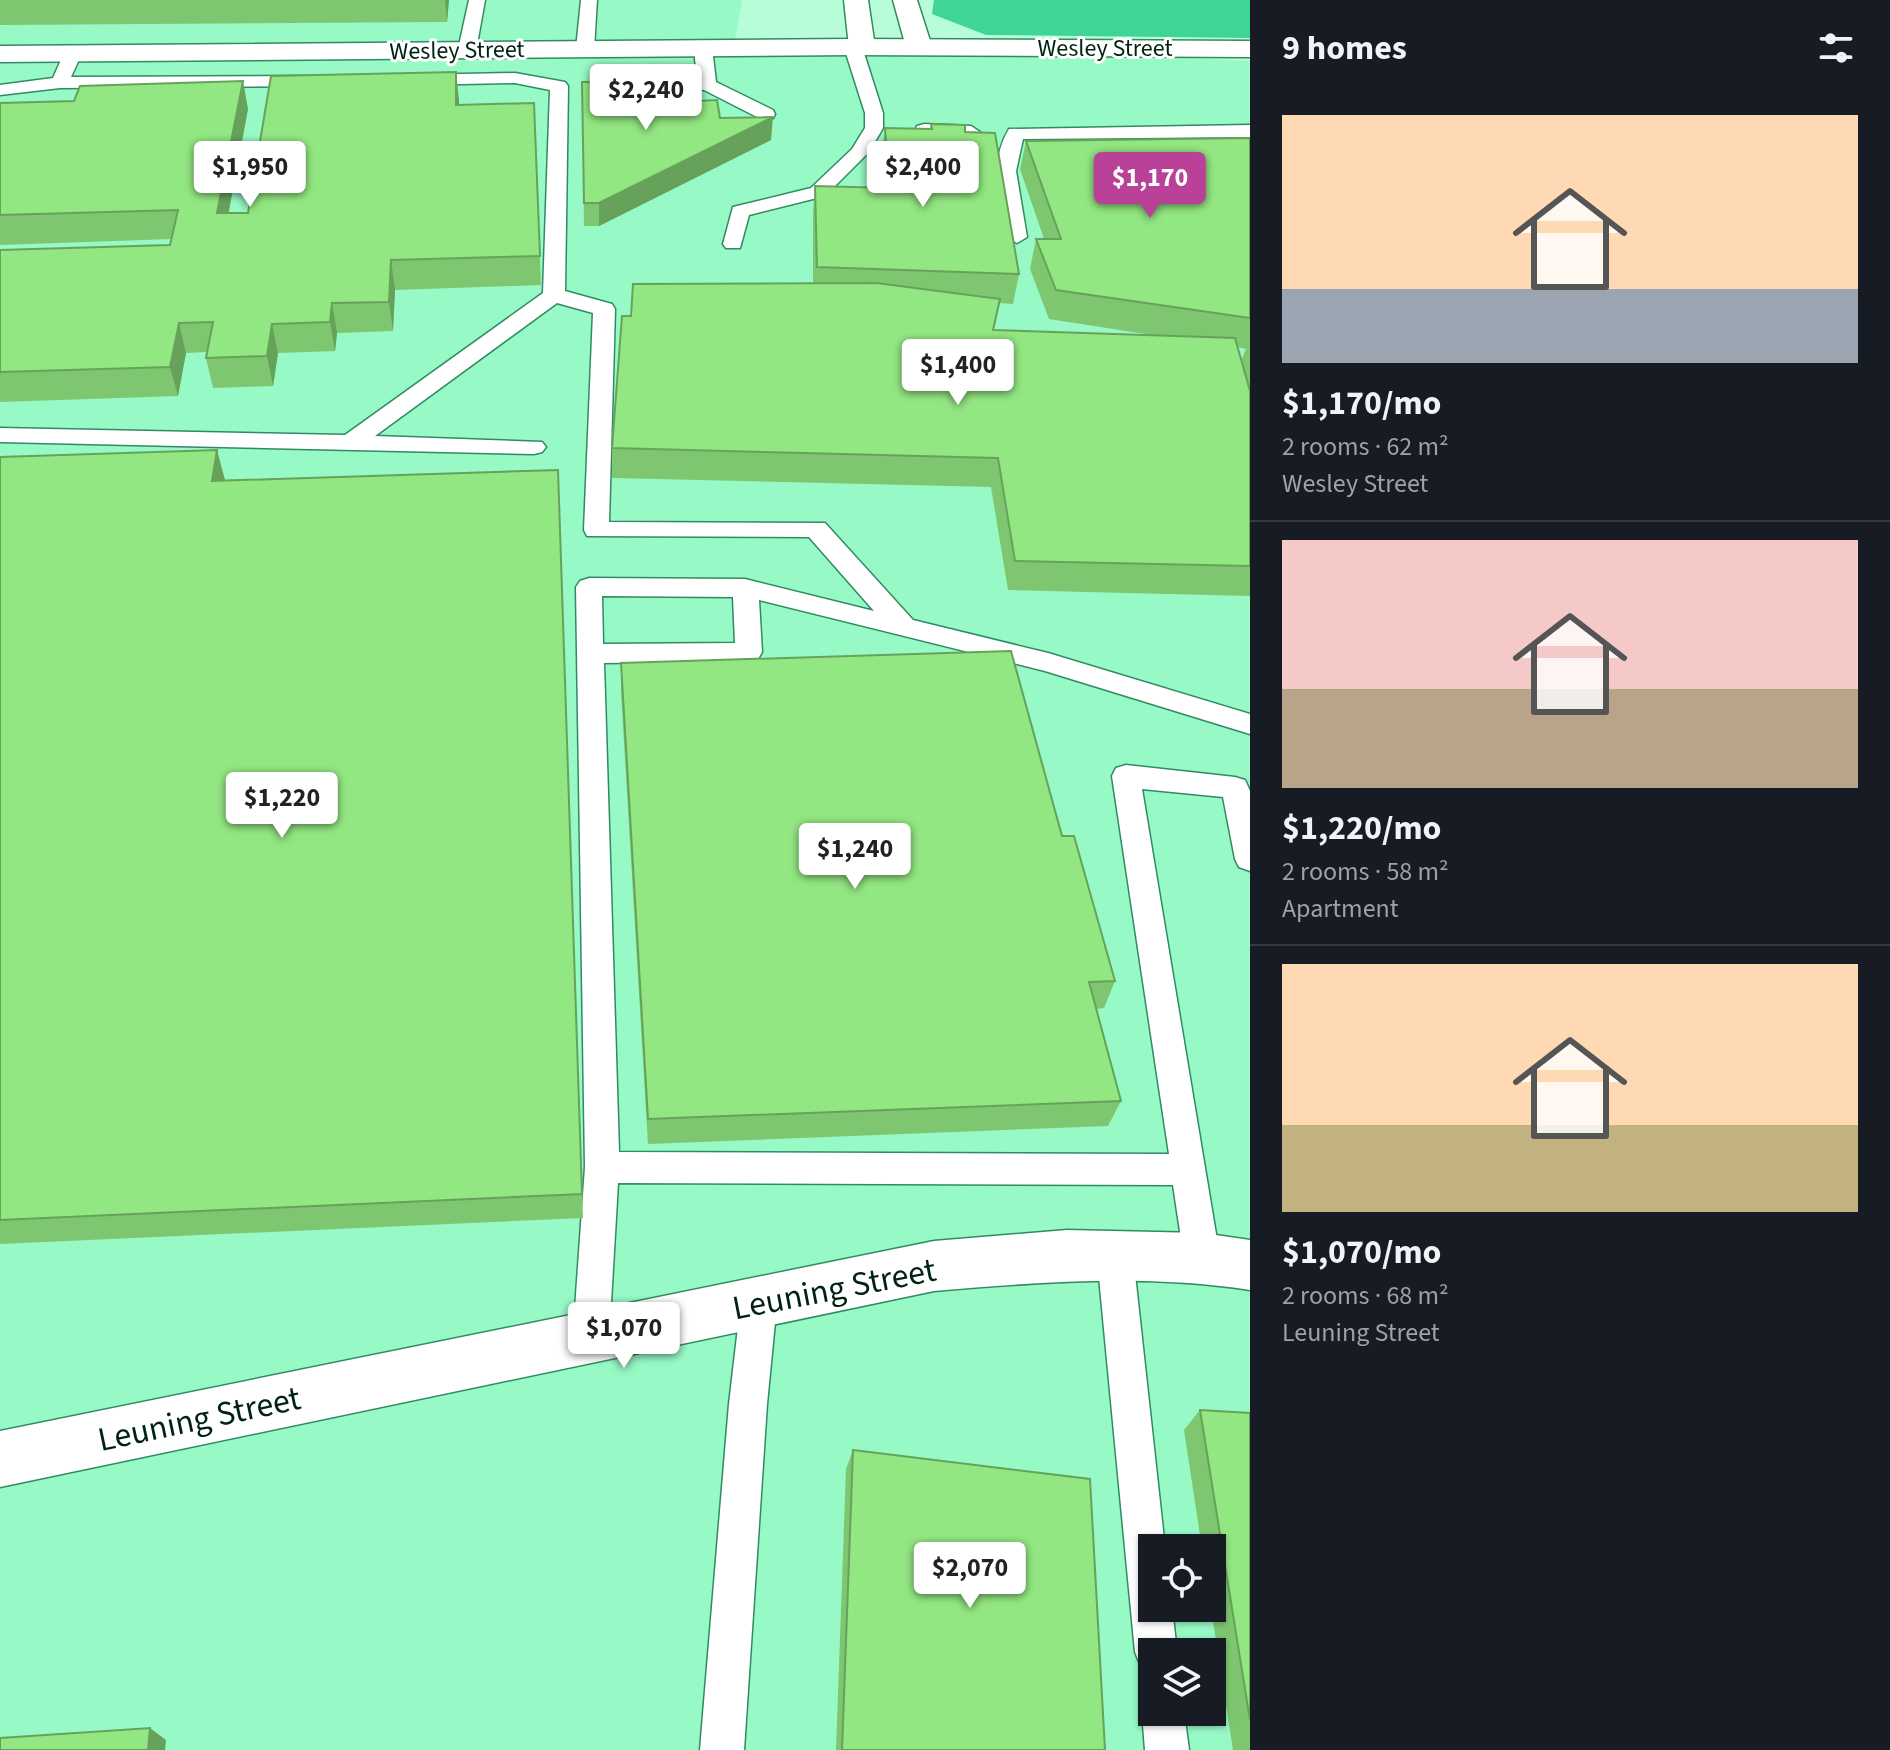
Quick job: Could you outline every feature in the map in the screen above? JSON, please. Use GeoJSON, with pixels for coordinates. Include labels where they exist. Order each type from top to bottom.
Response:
{"type":"FeatureCollection","features":[{"type":"Feature","properties":{"kind":"main road"},"geometry":{"type":"LineString","coordinates":[[856,0],[857,47]]}},
{"type":"Feature","properties":{"kind":"main road"},"geometry":{"type":"LineString","coordinates":[[905,0],[919,47]]}},
{"type":"Feature","properties":{"kind":"main road","name":"Wesley Street"},"geometry":{"type":"LineString","coordinates":[[0,54],[857,47],[1250,49]]}},
{"type":"Feature","properties":{"kind":"main road","name":"Leuning Street"},"geometry":{"type":"LineString","coordinates":[[0,1459],[934,1266],[1067,1255],[1226,1262]]}},
{"type":"Feature","properties":{"kind":"lane"},"geometry":{"type":"LineString","coordinates":[[467,50],[477,0]]}},
{"type":"Feature","properties":{"kind":"lane"},"geometry":{"type":"LineString","coordinates":[[585,49],[589,0]]}},
{"type":"Feature","properties":{"kind":"lane"},"geometry":{"type":"LineString","coordinates":[[857,47],[874,113],[888,128]]}},
{"type":"Feature","properties":{"kind":"lane"},"geometry":{"type":"LineString","coordinates":[[703,48],[707,85]]}},
{"type":"Feature","properties":{"kind":"lane"},"geometry":{"type":"LineString","coordinates":[[515,78],[516,49]]}},
{"type":"Feature","properties":{"kind":"lane"},"geometry":{"type":"LineString","coordinates":[[276,82],[282,52]]}},
{"type":"Feature","properties":{"kind":"lane"},"geometry":{"type":"LineString","coordinates":[[60,83],[73,53]]}},
{"type":"Feature","properties":{"kind":"lane"},"geometry":{"type":"LineString","coordinates":[[404,80],[515,78],[559,86],[554,295]]}},
{"type":"Feature","properties":{"kind":"lane"},"geometry":{"type":"LineString","coordinates":[[0,90],[60,83],[324,81]]}},
{"type":"Feature","properties":{"kind":"lane"},"geometry":{"type":"LineString","coordinates":[[633,85],[707,85],[766,114]]}},
{"type":"Feature","properties":{"kind":"lane"},"geometry":{"type":"LineString","coordinates":[[733,244],[740,211],[818,192],[888,128],[971,132]]}},
{"type":"Feature","properties":{"kind":"lane"},"geometry":{"type":"LineString","coordinates":[[1017,237],[1005,171],[1016,133],[1250,131]]}},
{"type":"Feature","properties":{"kind":"lane"},"geometry":{"type":"LineString","coordinates":[[353,441],[554,295]]}},
{"type":"Feature","properties":{"kind":"lane"},"geometry":{"type":"LineString","coordinates":[[554,295],[604,309],[596,530],[816,529],[904,627]]}},
{"type":"Feature","properties":{"kind":"lane"},"geometry":{"type":"LineString","coordinates":[[0,435],[534,447]]}},
{"type":"Feature","properties":{"kind":"lane"},"geometry":{"type":"LineString","coordinates":[[591,1337],[602,1167],[589,587],[745,588],[1048,662],[1250,724]]}},
{"type":"Feature","properties":{"kind":"lane"},"geometry":{"type":"LineString","coordinates":[[590,654],[749,652],[745,588]]}},
{"type":"Feature","properties":{"kind":"lane"},"geometry":{"type":"LineString","coordinates":[[1226,1262],[1188,1170],[1126,776],[1235,788],[1250,859]]}},
{"type":"Feature","properties":{"kind":"lane"},"geometry":{"type":"LineString","coordinates":[[602,1167],[1188,1170]]}},
{"type":"Feature","properties":{"kind":"lane"},"geometry":{"type":"LineString","coordinates":[[1115,1256],[1155,1638]]}},
{"type":"Feature","properties":{"kind":"lane"},"geometry":{"type":"LineString","coordinates":[[722,1750],[748,1404],[759,1302]]}},
{"type":"Feature","properties":{"kind":"lane"},"geometry":{"type":"LineString","coordinates":[[1164,1726],[1167,1750]]}},
{"type":"Feature","properties":{"kind":"shaded area"},"geometry":{"type":"Polygon","coordinates":[[[0,0],[742,0],[734,44],[902,44],[1250,61],[1250,1750],[0,1750],[0,0]]]}},
{"type":"Feature","properties":{"kind":"shaded area"},"geometry":{"type":"Polygon","coordinates":[[[934,0],[1250,0],[1250,38],[986,35],[932,14],[934,0]]]}},
{"type":"Feature","properties":{"kind":"building"},"geometry":{"type":"Polygon","coordinates":[[[456,72],[456,105],[534,103],[540,256],[391,260],[389,302],[332,303],[330,322],[272,324],[267,356],[206,358],[213,322],[179,323],[170,367],[0,372],[0,250],[170,245],[178,210],[0,215],[0,103],[74,101],[80,86],[243,81],[217,213],[248,213],[271,76],[456,72]]]}},
{"type":"Feature","properties":{"kind":"building"},"geometry":{"type":"Polygon","coordinates":[[[694,80],[696,101],[717,100],[720,118],[773,117],[599,203],[584,203],[582,82],[694,80]]]}},
{"type":"Feature","properties":{"kind":"building"},"geometry":{"type":"Polygon","coordinates":[[[931,124],[965,125],[965,132],[995,133],[1019,274],[817,267],[815,186],[889,188],[885,128],[932,129],[931,124]]]}},
{"type":"Feature","properties":{"kind":"building"},"geometry":{"type":"Polygon","coordinates":[[[1250,138],[1250,318],[1056,290],[1036,239],[1061,239],[1026,141],[1250,138]]]}},
{"type":"Feature","properties":{"kind":"building"},"geometry":{"type":"Polygon","coordinates":[[[876,283],[1000,299],[993,330],[1235,338],[1250,391],[1250,566],[1015,561],[998,458],[612,448],[622,316],[631,316],[633,284],[876,283]]]}},
{"type":"Feature","properties":{"kind":"building"},"geometry":{"type":"Polygon","coordinates":[[[217,450],[212,481],[558,470],[582,1194],[0,1220],[0,457],[217,450]]]}},
{"type":"Feature","properties":{"kind":"building"},"geometry":{"type":"Polygon","coordinates":[[[1011,651],[1062,836],[1074,836],[1115,981],[1089,982],[1121,1101],[648,1119],[621,663],[1011,651]]]}},
{"type":"Feature","properties":{"kind":"building"},"geometry":{"type":"Polygon","coordinates":[[[1200,1410],[1250,1413],[1250,1720],[1226,1571],[1226,1534],[1220,1534],[1200,1410]]]}},
{"type":"Feature","properties":{"kind":"building"},"geometry":{"type":"Polygon","coordinates":[[[853,1450],[1090,1479],[1105,1750],[842,1750],[853,1450]]]}},
{"type":"Feature","properties":{"kind":"building"},"geometry":{"type":"Polygon","coordinates":[[[150,1728],[148,1750],[0,1750],[0,1738],[150,1728]]]}}]}
